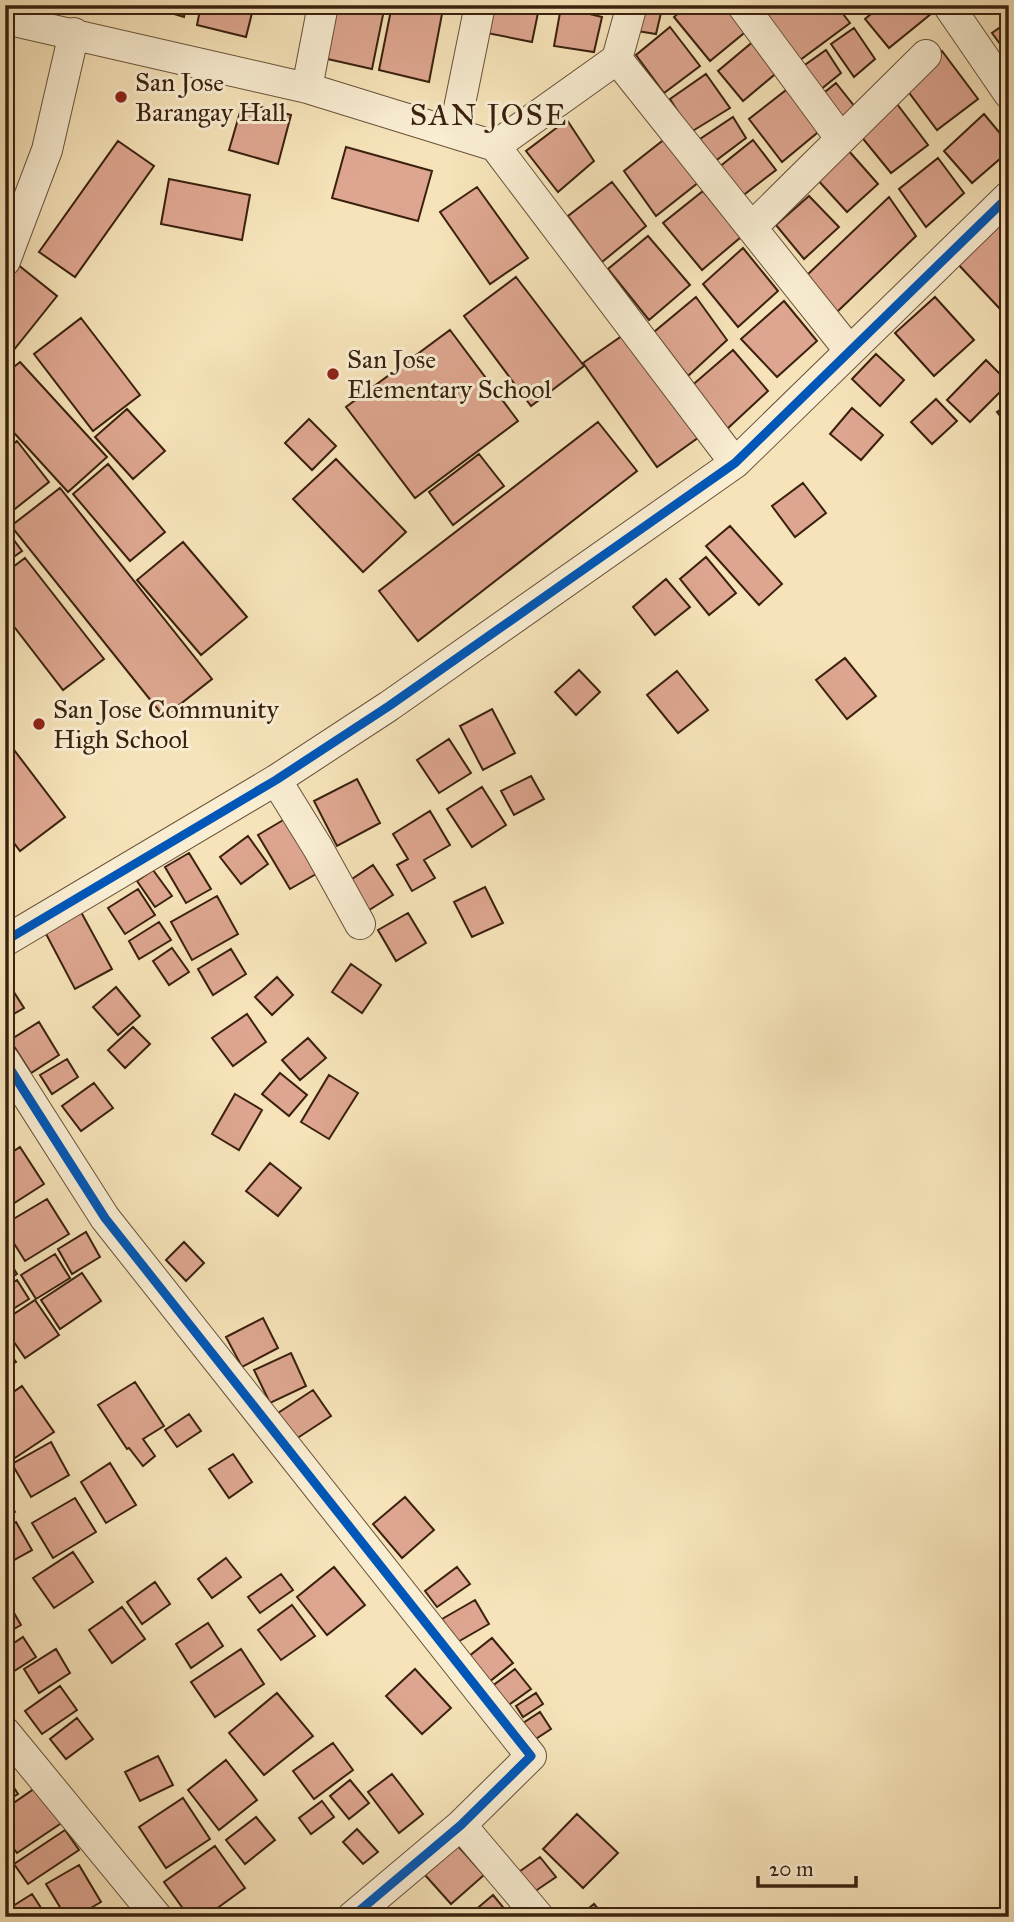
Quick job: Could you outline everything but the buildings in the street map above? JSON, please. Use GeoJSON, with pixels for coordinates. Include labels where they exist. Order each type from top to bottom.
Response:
{"type":"FeatureCollection","features":[{"type":"Feature","properties":{"kind":"street"},"geometry":{"type":"LineString","coordinates":[[307,88],[323,5]]}},
{"type":"Feature","properties":{"kind":"street"},"geometry":{"type":"LineString","coordinates":[[454,133],[480,5]]}},
{"type":"Feature","properties":{"kind":"street"},"geometry":{"type":"LineString","coordinates":[[495,146],[617,59],[632,5]]}},
{"type":"Feature","properties":{"kind":"street"},"geometry":{"type":"LineString","coordinates":[[742,5],[841,139]]}},
{"type":"Feature","properties":{"kind":"street"},"geometry":{"type":"LineString","coordinates":[[962,11],[1009,94]]}},
{"type":"Feature","properties":{"kind":"street"},"geometry":{"type":"LineString","coordinates":[[5,19],[307,88],[495,146],[735,463]]}},
{"type":"Feature","properties":{"kind":"street"},"geometry":{"type":"LineString","coordinates":[[5,261],[47,150],[74,33]]}},
{"type":"Feature","properties":{"kind":"street"},"geometry":{"type":"LineString","coordinates":[[752,227],[926,55]]}},
{"type":"Feature","properties":{"kind":"street"},"geometry":{"type":"LineString","coordinates":[[617,59],[849,350]]}},
{"type":"Feature","properties":{"kind":"street"},"geometry":{"type":"LineString","coordinates":[[5,941],[276,780],[389,706],[735,463],[1009,196]]}},
{"type":"Feature","properties":{"kind":"street"},"geometry":{"type":"LineString","coordinates":[[276,780],[360,924]]}},
{"type":"Feature","properties":{"kind":"street"},"geometry":{"type":"LineString","coordinates":[[5,1061],[105,1218],[531,1756],[461,1825],[355,1916]]}},
{"type":"Feature","properties":{"kind":"street"},"geometry":{"type":"LineString","coordinates":[[5,1732],[157,1917]]}},
{"type":"Feature","properties":{"kind":"street"},"geometry":{"type":"LineString","coordinates":[[461,1825],[539,1917]]}},
{"type":"Feature","properties":{"kind":"cycle path"},"geometry":{"type":"LineString","coordinates":[[5,941],[276,780],[389,706],[735,463],[1009,196]]}},
{"type":"Feature","properties":{"kind":"cycle path"},"geometry":{"type":"LineString","coordinates":[[5,1061],[105,1218],[531,1756],[461,1825],[352,1917]]}},
{"type":"Feature","properties":{"kind":"place","name":"San Jose Barangay Hall"},"geometry":{"type":"Point","coordinates":[121,97]}},
{"type":"Feature","properties":{"kind":"place","name":"San Jose Elementary School"},"geometry":{"type":"Point","coordinates":[333,374]}},
{"type":"Feature","properties":{"kind":"place","name":"San Jose Community High School"},"geometry":{"type":"Point","coordinates":[39,724]}},
{"type":"Feature","properties":{"kind":"district","name":"SAN JOSE"},"geometry":{"type":"Point","coordinates":[489,115]}}]}
